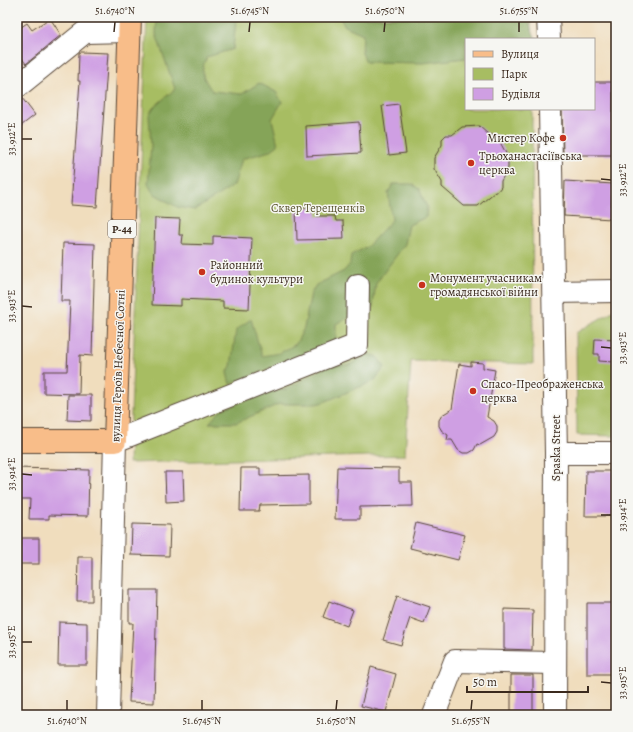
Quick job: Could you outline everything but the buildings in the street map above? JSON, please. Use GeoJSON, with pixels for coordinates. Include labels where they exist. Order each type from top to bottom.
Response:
{"type":"FeatureCollection","features":[{"type":"Feature","properties":{"kind":"main road","name":"вулиця Героїв Небесної Сотні"},"geometry":{"type":"LineString","coordinates":[[115,441],[129,24]]}},
{"type":"Feature","properties":{"kind":"main road"},"geometry":{"type":"LineString","coordinates":[[17,441],[115,441]]}},
{"type":"Feature","properties":{"kind":"street"},"geometry":{"type":"LineString","coordinates":[[548,17],[549,38]]}},
{"type":"Feature","properties":{"kind":"street"},"geometry":{"type":"LineString","coordinates":[[17,87],[85,32],[129,24]]}},
{"type":"Feature","properties":{"kind":"street","name":"Spaska Street"},"geometry":{"type":"LineString","coordinates":[[550,110],[556,453],[555,715]]}},
{"type":"Feature","properties":{"kind":"street"},"geometry":{"type":"LineString","coordinates":[[115,441],[356,345],[358,285]]}},
{"type":"Feature","properties":{"kind":"street"},"geometry":{"type":"LineString","coordinates":[[554,292],[616,291]]}},
{"type":"Feature","properties":{"kind":"street","name":"вулиця Героїв Небесної Сотні"},"geometry":{"type":"LineString","coordinates":[[108,715],[115,441]]}},
{"type":"Feature","properties":{"kind":"street"},"geometry":{"type":"LineString","coordinates":[[556,453],[616,453]]}},
{"type":"Feature","properties":{"kind":"street"},"geometry":{"type":"LineString","coordinates":[[434,715],[455,661],[555,663]]}},
{"type":"Feature","properties":{"kind":"green space","name":"Сквер Терещенків"},"geometry":{"type":"Polygon","coordinates":[[[147,17],[531,17],[531,38],[465,38],[465,110],[532,110],[533,364],[411,361],[405,455],[129,463],[147,17]]]}},
{"type":"Feature","properties":{"kind":"green space"},"geometry":{"type":"Polygon","coordinates":[[[157,17],[241,17],[236,22],[233,49],[207,57],[203,67],[204,78],[212,91],[242,94],[259,83],[276,92],[282,102],[272,119],[278,145],[270,151],[242,159],[234,185],[195,210],[177,207],[153,193],[148,184],[151,145],[149,115],[153,108],[175,89],[156,34],[157,17]]]}},
{"type":"Feature","properties":{"kind":"green space"},"geometry":{"type":"Polygon","coordinates":[[[339,17],[482,17],[527,19],[535,37],[465,38],[465,58],[423,63],[366,62],[362,53],[363,34],[345,26],[339,17]]]}},
{"type":"Feature","properties":{"kind":"green space"},"geometry":{"type":"Polygon","coordinates":[[[393,184],[412,184],[419,189],[427,207],[426,217],[409,225],[405,244],[376,283],[372,313],[344,319],[336,324],[336,343],[230,384],[227,373],[231,366],[236,330],[251,319],[262,356],[280,353],[296,344],[304,328],[311,293],[316,285],[344,271],[350,264],[351,255],[367,247],[392,220],[388,193],[393,184]]]}},
{"type":"Feature","properties":{"kind":"green space"},"geometry":{"type":"Polygon","coordinates":[[[616,309],[616,436],[577,435],[576,333],[616,309]]]}},
{"type":"Feature","properties":{"kind":"green space"},"geometry":{"type":"Polygon","coordinates":[[[367,354],[376,356],[385,367],[374,381],[324,402],[316,404],[279,404],[236,423],[209,423],[222,409],[269,392],[287,389],[330,365],[349,365],[367,354]]]}},
{"type":"Feature","properties":{"kind":"place","name":"Мистер Кофе"},"geometry":{"type":"Point","coordinates":[563,138]}},
{"type":"Feature","properties":{"kind":"place","name":"Трьоханастасіївська церква"},"geometry":{"type":"Point","coordinates":[471,163]}},
{"type":"Feature","properties":{"kind":"place","name":"Районний будинок культури"},"geometry":{"type":"Point","coordinates":[202,272]}},
{"type":"Feature","properties":{"kind":"place","name":"Монумент учасникам громадянської війни"},"geometry":{"type":"Point","coordinates":[422,285]}},
{"type":"Feature","properties":{"kind":"place","name":"Спасо-Преображенська церква"},"geometry":{"type":"Point","coordinates":[473,391]}}]}
